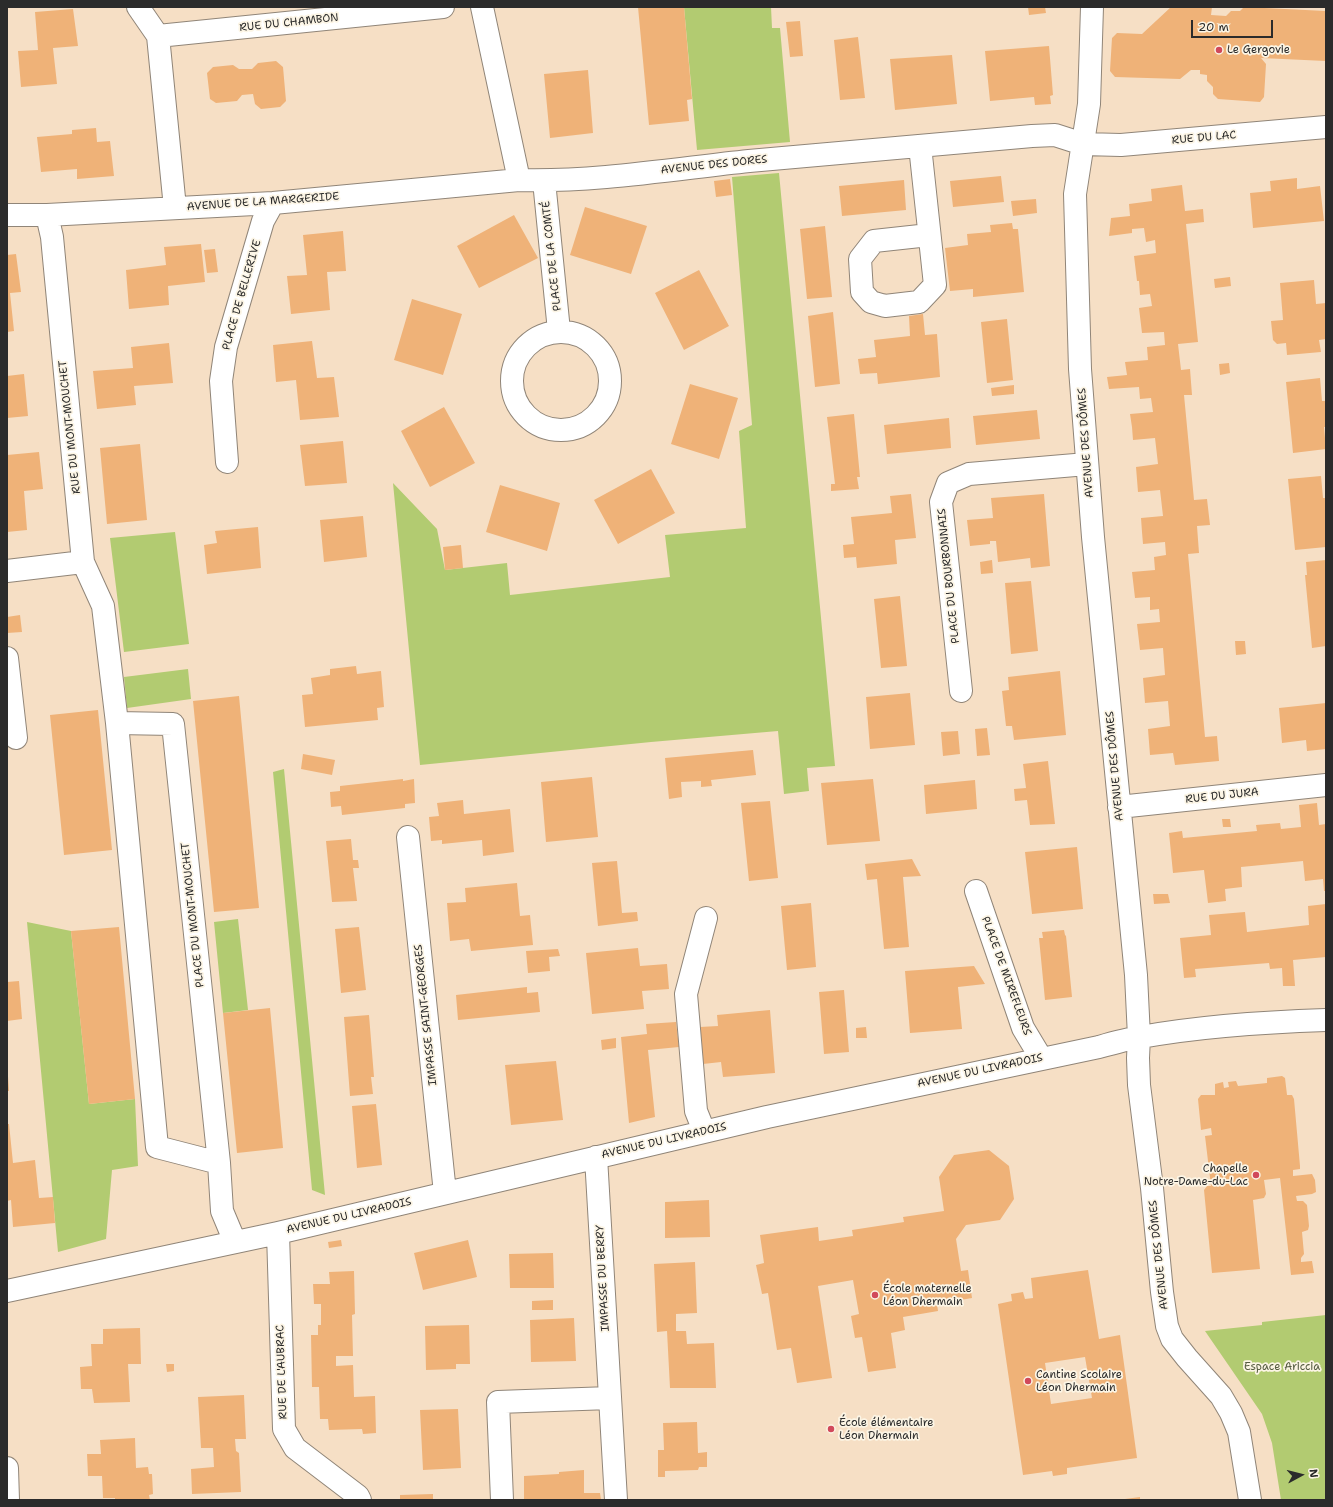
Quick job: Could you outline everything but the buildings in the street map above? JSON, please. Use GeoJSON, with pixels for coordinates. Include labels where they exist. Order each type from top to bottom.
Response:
{"type":"FeatureCollection","features":[{"type":"Feature","properties":{"kind":"street"},"geometry":{"type":"LineString","coordinates":[[138,7],[158,36],[175,208]]}},
{"type":"Feature","properties":{"kind":"street","name":"RUE DU CHAMBON"},"geometry":{"type":"LineString","coordinates":[[158,36],[442,7]]}},
{"type":"Feature","properties":{"kind":"street"},"geometry":{"type":"LineString","coordinates":[[482,7],[519,180]]}},
{"type":"Feature","properties":{"kind":"street","name":"AVENUE DES DÔMES"},"geometry":{"type":"LineString","coordinates":[[1092,7],[1089,104],[1076,194],[1080,369],[1087,464],[1136,975],[1139,1037],[1139,1085],[1167,1326],[1172,1339],[1221,1396],[1231,1414],[1239,1432],[1250,1500]]}},
{"type":"Feature","properties":{"kind":"street","name":"RUE DU LAC"},"geometry":{"type":"LineString","coordinates":[[1083,144],[1121,145],[1326,127]]}},
{"type":"Feature","properties":{"kind":"street","name":"AVENUE DES DORES"},"geometry":{"type":"LineString","coordinates":[[519,180],[544,181],[613,176],[751,161],[1055,135],[1083,144]]}},
{"type":"Feature","properties":{"kind":"street"},"geometry":{"type":"LineString","coordinates":[[920,146],[930,235]]}},
{"type":"Feature","properties":{"kind":"street","name":"AVENUE DE LA MARGERIDE"},"geometry":{"type":"LineString","coordinates":[[7,215],[47,216],[273,202],[519,180]]}},
{"type":"Feature","properties":{"kind":"street","name":"PLACE DE LA COMTÉ"},"geometry":{"type":"LineString","coordinates":[[544,181],[559,331]]}},
{"type":"Feature","properties":{"kind":"street","name":"PLACE DE BELLERIVE"},"geometry":{"type":"LineString","coordinates":[[227,462],[222,381],[226,347],[263,221],[273,202]]}},
{"type":"Feature","properties":{"kind":"street","name":"RUE DU MONT-MOUCHET"},"geometry":{"type":"LineString","coordinates":[[47,216],[52,237],[84,562]]}},
{"type":"Feature","properties":{"kind":"street"},"geometry":{"type":"LineString","coordinates":[[559,331],[574,333],[588,339],[599,350],[607,363],[611,378],[609,393],[603,407],[593,418],[580,426],[563,430],[546,428],[531,420],[520,407],[513,391],[512,374],[517,358],[528,344],[542,335],[559,331]]}},
{"type":"Feature","properties":{"kind":"street","name":"PLACE DU BOURBONNAIS"},"geometry":{"type":"LineString","coordinates":[[961,691],[941,502],[948,483],[969,474],[1087,464]]}},
{"type":"Feature","properties":{"kind":"street"},"geometry":{"type":"LineString","coordinates":[[7,571],[84,562],[103,606],[117,723],[157,1147],[219,1163]]}},
{"type":"Feature","properties":{"kind":"street"},"geometry":{"type":"LineString","coordinates":[[7,658],[16,738]]}},
{"type":"Feature","properties":{"kind":"street","name":"PLACE DU MONT-MOUCHET"},"geometry":{"type":"LineString","coordinates":[[117,723],[173,724],[219,1163],[222,1212],[235,1242]]}},
{"type":"Feature","properties":{"kind":"street","name":"RUE DU JURA"},"geometry":{"type":"LineString","coordinates":[[1119,807],[1326,785]]}},
{"type":"Feature","properties":{"kind":"street","name":"IMPASSE SAINT-GEORGES"},"geometry":{"type":"LineString","coordinates":[[408,837],[445,1193]]}},
{"type":"Feature","properties":{"kind":"street","name":"PLACE DE MIREFLEURS"},"geometry":{"type":"LineString","coordinates":[[976,891],[1023,1028],[1041,1058]]}},
{"type":"Feature","properties":{"kind":"street"},"geometry":{"type":"LineString","coordinates":[[704,1131],[696,1110],[686,994],[706,918]]}},
{"type":"Feature","properties":{"kind":"street","name":"AVENUE DU LIVRADOIS"},"geometry":{"type":"LineString","coordinates":[[7,1291],[278,1233],[704,1131],[1139,1037],[1177,1031],[1264,1023],[1326,1020]]}},
{"type":"Feature","properties":{"kind":"street","name":"IMPASSE DU BERRY"},"geometry":{"type":"LineString","coordinates":[[596,1157],[616,1500]]}},
{"type":"Feature","properties":{"kind":"street","name":"RUE DE L'AUBRAC"},"geometry":{"type":"LineString","coordinates":[[278,1233],[284,1429],[295,1448],[358,1496],[360,1500]]}},
{"type":"Feature","properties":{"kind":"street"},"geometry":{"type":"LineString","coordinates":[[502,1500],[498,1402],[610,1398]]}},
{"type":"Feature","properties":{"kind":"street"},"geometry":{"type":"LineString","coordinates":[[7,1468],[8,1500]]}},
{"type":"Feature","properties":{"kind":"green space"},"geometry":{"type":"Polygon","coordinates":[[[684,7],[771,7],[772,28],[780,28],[790,142],[697,150],[684,7]]]}},
{"type":"Feature","properties":{"kind":"green space"},"geometry":{"type":"Polygon","coordinates":[[[779,173],[835,766],[807,768],[809,791],[784,794],[778,731],[420,765],[393,483],[437,529],[445,570],[507,563],[510,595],[670,577],[665,535],[746,528],[739,431],[752,425],[732,177],[779,173]]]}},
{"type":"Feature","properties":{"kind":"green space"},"geometry":{"type":"Polygon","coordinates":[[[175,532],[189,644],[124,652],[110,538],[175,532]]]}},
{"type":"Feature","properties":{"kind":"green space"},"geometry":{"type":"Polygon","coordinates":[[[188,669],[191,699],[127,708],[124,677],[188,669]]]}},
{"type":"Feature","properties":{"kind":"green space"},"geometry":{"type":"Polygon","coordinates":[[[284,769],[325,1195],[312,1190],[273,772],[284,769]]]}},
{"type":"Feature","properties":{"kind":"green space"},"geometry":{"type":"Polygon","coordinates":[[[238,919],[248,1010],[223,1013],[214,922],[238,919]]]}},
{"type":"Feature","properties":{"kind":"green space"},"geometry":{"type":"Polygon","coordinates":[[[27,922],[71,931],[89,1104],[135,1099],[138,1166],[112,1170],[106,1239],[58,1252],[27,922]]]}},
{"type":"Feature","properties":{"kind":"green space","name":"Espace Ariccia"},"geometry":{"type":"Polygon","coordinates":[[[1326,1315],[1326,1500],[1281,1500],[1272,1443],[1262,1414],[1205,1331],[1262,1325],[1262,1322],[1326,1315]]]}},
{"type":"Feature","properties":{"kind":"place","name":"Le Gergovie"},"geometry":{"type":"Point","coordinates":[1219,50]}},
{"type":"Feature","properties":{"kind":"place","name":"Chapelle Notre-Dame-du-Lac"},"geometry":{"type":"Point","coordinates":[1256,1175]}},
{"type":"Feature","properties":{"kind":"place","name":"École maternelle Léon Dhermain"},"geometry":{"type":"Point","coordinates":[875,1295]}},
{"type":"Feature","properties":{"kind":"place","name":"Cantine Scolaire Léon Dhermain"},"geometry":{"type":"Point","coordinates":[1028,1381]}},
{"type":"Feature","properties":{"kind":"place","name":"École élémentaire Léon Dhermain"},"geometry":{"type":"Point","coordinates":[831,1429]}}]}
